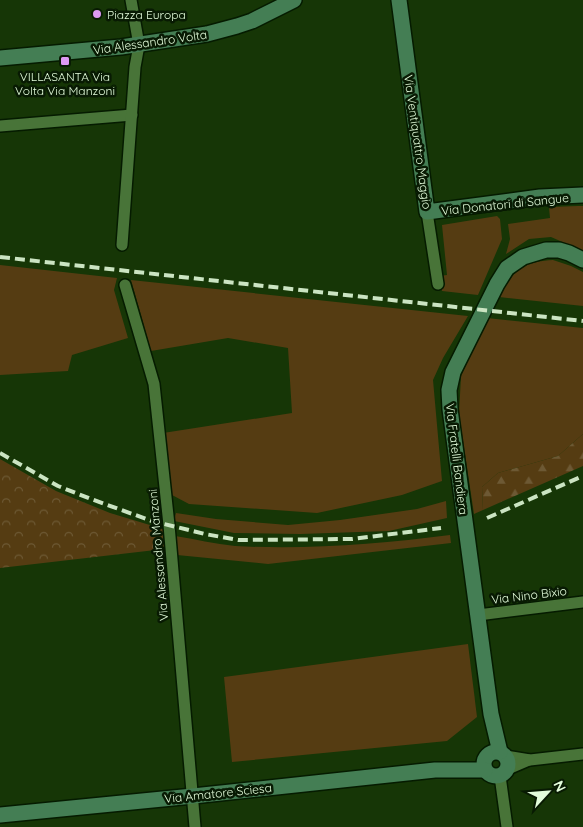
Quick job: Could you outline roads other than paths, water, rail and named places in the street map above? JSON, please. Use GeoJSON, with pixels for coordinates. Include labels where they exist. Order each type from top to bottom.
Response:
{"type":"FeatureCollection","features":[{"type":"Feature","properties":{"kind":"street"},"geometry":{"type":"LineString","coordinates":[[122,245],[135,67],[139,45],[131,0]]}},
{"type":"Feature","properties":{"kind":"street","name":"Via Alessandro Volta"},"geometry":{"type":"LineString","coordinates":[[0,58],[139,45],[208,34],[237,26],[265,15],[294,0]]}},
{"type":"Feature","properties":{"kind":"street","name":"Via Ventiquattro Maggio"},"geometry":{"type":"LineString","coordinates":[[399,0],[438,284]]}},
{"type":"Feature","properties":{"kind":"street"},"geometry":{"type":"LineString","coordinates":[[0,126],[132,115]]}},
{"type":"Feature","properties":{"kind":"street","name":"Via Donatori di Sangue"},"geometry":{"type":"LineString","coordinates":[[427,212],[540,197],[583,195]]}},
{"type":"Feature","properties":{"kind":"street","name":"Via Fratelli Bandiera"},"geometry":{"type":"LineString","coordinates":[[508,827],[496,762],[449,390],[453,372],[497,284],[508,268],[523,257],[546,250],[559,250],[583,260]]}},
{"type":"Feature","properties":{"kind":"street","name":"Via Alessandro Manzoni"},"geometry":{"type":"LineString","coordinates":[[125,285],[154,384],[169,525],[195,827]]}},
{"type":"Feature","properties":{"kind":"street","name":"Via Nino Bixio"},"geometry":{"type":"LineString","coordinates":[[478,615],[583,602]]}},
{"type":"Feature","properties":{"kind":"street","name":"Via Amatore Sciesa"},"geometry":{"type":"LineString","coordinates":[[0,815],[583,754]]}},
{"type":"Feature","properties":{"kind":"railway"},"geometry":{"type":"LineString","coordinates":[[0,257],[583,321]]}},
{"type":"Feature","properties":{"kind":"railway"},"geometry":{"type":"LineString","coordinates":[[0,453],[58,486],[91,499],[152,521],[238,540],[352,539],[441,528]]}},
{"type":"Feature","properties":{"kind":"railway"},"geometry":{"type":"LineString","coordinates":[[487,518],[583,476]]}},
{"type":"Feature","properties":{"kind":"place","name":"Piazza Europa"},"geometry":{"type":"Point","coordinates":[97,14]}},
{"type":"Feature","properties":{"kind":"place","name":"VILLASANTA Via Volta Via Manzoni"},"geometry":{"type":"Point","coordinates":[65,61]}}]}
